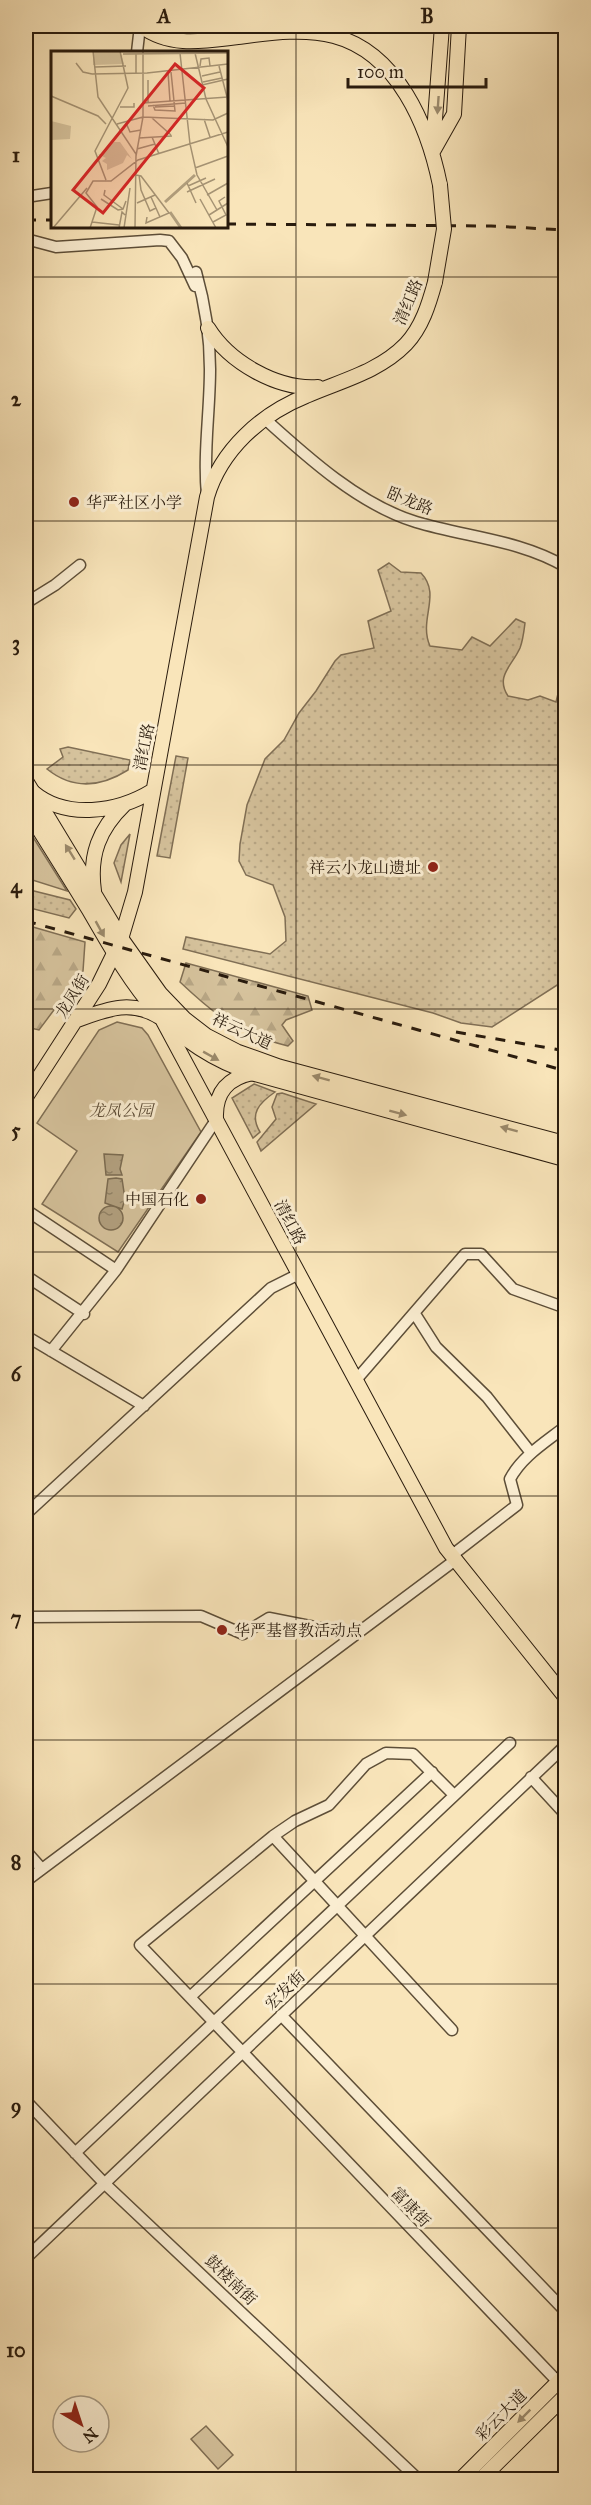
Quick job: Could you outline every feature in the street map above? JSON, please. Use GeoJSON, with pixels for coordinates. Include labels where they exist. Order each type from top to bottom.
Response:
{"type":"FeatureCollection","features":[{"type":"Feature","properties":{"kind":"highway","name":"祥云大道"},"geometry":{"type":"LineString","coordinates":[[28,785],[144,973],[168,1003],[199,1031],[237,1052],[279,1066],[566,1144]]}},
{"type":"Feature","properties":{"kind":"highway","name":"祥云大道"},"geometry":{"type":"LineString","coordinates":[[26,808],[131,982],[162,1019],[190,1043],[212,1057],[253,1073],[566,1158]]}},
{"type":"Feature","properties":{"kind":"main road","name":"清红路"},"geometry":{"type":"LineString","coordinates":[[141,26],[163,37],[186,42],[297,32],[327,35],[354,44],[379,60],[398,82],[421,123],[432,153],[440,185],[444,229],[435,282],[421,321],[407,343],[379,365],[293,401],[265,419],[240,440],[225,458],[207,497],[135,892],[121,939],[298,1274],[453,1558],[566,1698]]}},
{"type":"Feature","properties":{"kind":"main road"},"geometry":{"type":"LineString","coordinates":[[432,153],[442,26]]}},
{"type":"Feature","properties":{"kind":"main road"},"geometry":{"type":"LineString","coordinates":[[432,153],[454,114],[459,26]]}},
{"type":"Feature","properties":{"kind":"main road"},"geometry":{"type":"LineString","coordinates":[[207,328],[232,355],[280,382],[308,387],[340,382]]}},
{"type":"Feature","properties":{"kind":"main road"},"geometry":{"type":"LineString","coordinates":[[28,785],[48,802],[69,809],[98,809],[127,802],[152,791]]}},
{"type":"Feature","properties":{"kind":"main road"},"geometry":{"type":"LineString","coordinates":[[94,891],[92,867],[96,846],[107,825],[127,802]]}},
{"type":"Feature","properties":{"kind":"main road","name":"龙凤街"},"geometry":{"type":"LineString","coordinates":[[26,1097],[77,1020],[121,939]]}},
{"type":"Feature","properties":{"kind":"main road"},"geometry":{"type":"LineString","coordinates":[[77,1020],[105,1010],[126,1006],[145,1009],[162,1019]]}},
{"type":"Feature","properties":{"kind":"main road"},"geometry":{"type":"LineString","coordinates":[[216,1120],[217,1101],[224,1087],[237,1078],[253,1073]]}},
{"type":"Feature","properties":{"kind":"main road","name":"彩云大道"},"geometry":{"type":"LineString","coordinates":[[460,2480],[562,2378]]}},
{"type":"Feature","properties":{"kind":"main road","name":"彩云大道"},"geometry":{"type":"LineString","coordinates":[[480,2480],[566,2394]]}},
{"type":"Feature","properties":{"kind":"street"},"geometry":{"type":"LineString","coordinates":[[137,51],[141,26]]}},
{"type":"Feature","properties":{"kind":"street"},"geometry":{"type":"LineString","coordinates":[[26,197],[51,193]]}},
{"type":"Feature","properties":{"kind":"street"},"geometry":{"type":"LineString","coordinates":[[26,239],[56,247],[169,241],[182,258],[204,303]]}},
{"type":"Feature","properties":{"kind":"street"},"geometry":{"type":"LineString","coordinates":[[196,272],[204,303],[210,368],[205,456],[207,497]]}},
{"type":"Feature","properties":{"kind":"street","name":"卧龙路"},"geometry":{"type":"LineString","coordinates":[[265,419],[337,478],[396,514],[523,548],[566,567]]}},
{"type":"Feature","properties":{"kind":"street"},"geometry":{"type":"LineString","coordinates":[[26,603],[56,585],[80,565]]}},
{"type":"Feature","properties":{"kind":"street"},"geometry":{"type":"LineString","coordinates":[[51,1351],[84,1314],[116,1270],[216,1120]]}},
{"type":"Feature","properties":{"kind":"street"},"geometry":{"type":"LineString","coordinates":[[26,1210],[116,1270]]}},
{"type":"Feature","properties":{"kind":"street"},"geometry":{"type":"LineString","coordinates":[[356,1380],[465,1254],[475,1252],[490,1263],[513,1289],[566,1308]]}},
{"type":"Feature","properties":{"kind":"street"},"geometry":{"type":"LineString","coordinates":[[26,1514],[272,1288],[298,1274]]}},
{"type":"Feature","properties":{"kind":"street"},"geometry":{"type":"LineString","coordinates":[[26,1276],[84,1314]]}},
{"type":"Feature","properties":{"kind":"street"},"geometry":{"type":"LineString","coordinates":[[415,1314],[436,1347],[487,1397],[531,1453]]}},
{"type":"Feature","properties":{"kind":"street"},"geometry":{"type":"LineString","coordinates":[[26,1336],[144,1406]]}},
{"type":"Feature","properties":{"kind":"street"},"geometry":{"type":"LineString","coordinates":[[26,1881],[355,1635],[517,1505],[510,1479],[531,1453],[566,1426]]}},
{"type":"Feature","properties":{"kind":"street"},"geometry":{"type":"LineString","coordinates":[[26,1617],[201,1616],[243,1634],[269,1618],[355,1635]]}},
{"type":"Feature","properties":{"kind":"street"},"geometry":{"type":"LineString","coordinates":[[75,2153],[510,1743]]}},
{"type":"Feature","properties":{"kind":"street","name":"宏发街"},"geometry":{"type":"LineString","coordinates":[[26,2258],[566,1745]]}},
{"type":"Feature","properties":{"kind":"street"},"geometry":{"type":"LineString","coordinates":[[452,2030],[273,1836],[295,1821],[328,1804],[362,1768],[380,1754],[407,1751],[419,1758],[454,1795]]}},
{"type":"Feature","properties":{"kind":"street"},"geometry":{"type":"LineString","coordinates":[[190,1997],[432,1772]]}},
{"type":"Feature","properties":{"kind":"street"},"geometry":{"type":"LineString","coordinates":[[531,1777],[566,1815]]}},
{"type":"Feature","properties":{"kind":"street","name":"富康街"},"geometry":{"type":"LineString","coordinates":[[273,1836],[140,1945],[562,2378]]}},
{"type":"Feature","properties":{"kind":"street"},"geometry":{"type":"LineString","coordinates":[[26,1851],[42,1869]]}},
{"type":"Feature","properties":{"kind":"street"},"geometry":{"type":"LineString","coordinates":[[281,2015],[566,2312]]}},
{"type":"Feature","properties":{"kind":"street","name":"鼓楼南街"},"geometry":{"type":"LineString","coordinates":[[26,2101],[104,2183],[419,2480]]}},
{"type":"Feature","properties":{"kind":"green space"},"geometry":{"type":"Polygon","coordinates":[[[389,563],[401,572],[421,573],[427,581],[430,599],[426,626],[430,646],[462,650],[472,637],[490,646],[516,619],[525,623],[520,648],[504,677],[504,689],[508,696],[528,700],[540,696],[556,702],[565,665],[565,980],[492,1027],[461,1023],[433,1013],[183,949],[186,937],[270,954],[286,941],[285,917],[273,885],[246,875],[239,861],[247,805],[265,759],[284,740],[299,713],[335,661],[341,655],[374,648],[368,621],[391,611],[378,570],[389,563]]]}},
{"type":"Feature","properties":{"kind":"green space"},"geometry":{"type":"Polygon","coordinates":[[[68,747],[130,760],[128,770],[97,783],[77,783],[67,780],[47,769],[63,757],[60,749],[68,747]]]}},
{"type":"Feature","properties":{"kind":"green space"},"geometry":{"type":"Polygon","coordinates":[[[176,756],[188,758],[170,858],[157,856],[176,756]]]}},
{"type":"Feature","properties":{"kind":"green space"},"geometry":{"type":"Polygon","coordinates":[[[26,826],[67,891],[26,878],[26,826]]]}},
{"type":"Feature","properties":{"kind":"green space"},"geometry":{"type":"Polygon","coordinates":[[[130,834],[121,882],[114,863],[121,845],[130,834]]]}},
{"type":"Feature","properties":{"kind":"green space"},"geometry":{"type":"Polygon","coordinates":[[[26,889],[70,900],[76,909],[69,918],[26,907],[26,889]]]}},
{"type":"Feature","properties":{"kind":"green space"},"geometry":{"type":"Polygon","coordinates":[[[26,925],[85,942],[83,971],[39,1030],[26,1027],[26,925]]]}},
{"type":"Feature","properties":{"kind":"green space"},"geometry":{"type":"Polygon","coordinates":[[[186,963],[308,996],[312,1010],[286,1020],[282,1025],[293,1041],[288,1046],[271,1041],[229,1022],[205,1005],[180,982],[186,963]]]}},
{"type":"Feature","properties":{"kind":"green space","name":"龙凤公园"},"geometry":{"type":"Polygon","coordinates":[[[117,1022],[142,1028],[148,1035],[201,1132],[118,1252],[42,1204],[77,1151],[37,1123],[99,1030],[117,1022]]]}},
{"type":"Feature","properties":{"kind":"green space"},"geometry":{"type":"Polygon","coordinates":[[[254,1084],[275,1092],[257,1109],[255,1120],[260,1132],[253,1138],[232,1098],[254,1084]]]}},
{"type":"Feature","properties":{"kind":"green space"},"geometry":{"type":"Polygon","coordinates":[[[282,1093],[316,1104],[261,1151],[257,1142],[276,1119],[272,1107],[277,1094],[282,1093]]]}},
{"type":"Feature","properties":{"kind":"green space"},"geometry":{"type":"Polygon","coordinates":[[[206,2426],[233,2455],[218,2469],[191,2439],[206,2426]]]}},
{"type":"Feature","properties":{"kind":"water"},"geometry":{"type":"Polygon","coordinates":[[[104,1154],[123,1155],[120,1169],[122,1175],[106,1175],[104,1154]]]}},
{"type":"Feature","properties":{"kind":"water"},"geometry":{"type":"Polygon","coordinates":[[[108,1179],[122,1179],[125,1199],[122,1209],[105,1203],[108,1179]]]}},
{"type":"Feature","properties":{"kind":"water"},"geometry":{"type":"Polygon","coordinates":[[[111,1206],[120,1209],[123,1218],[120,1227],[111,1230],[102,1227],[99,1218],[102,1209],[111,1206]]]}},
{"type":"Feature","properties":{"kind":"railway"},"geometry":{"type":"LineString","coordinates":[[26,220],[51,220]]}},
{"type":"Feature","properties":{"kind":"railway"},"geometry":{"type":"LineString","coordinates":[[228,224],[491,226],[566,230]]}},
{"type":"Feature","properties":{"kind":"railway"},"geometry":{"type":"LineString","coordinates":[[26,921],[566,1071]]}},
{"type":"Feature","properties":{"kind":"railway"},"geometry":{"type":"LineString","coordinates":[[456,1032],[566,1051]]}},
{"type":"Feature","properties":{"kind":"place","name":"华严社区小学"},"geometry":{"type":"Point","coordinates":[74,502]}},
{"type":"Feature","properties":{"kind":"place","name":"祥云小龙山遗址"},"geometry":{"type":"Point","coordinates":[433,867]}},
{"type":"Feature","properties":{"kind":"place","name":"中国石化"},"geometry":{"type":"Point","coordinates":[201,1199]}},
{"type":"Feature","properties":{"kind":"place","name":"华严基督教活动点"},"geometry":{"type":"Point","coordinates":[222,1630]}}]}
